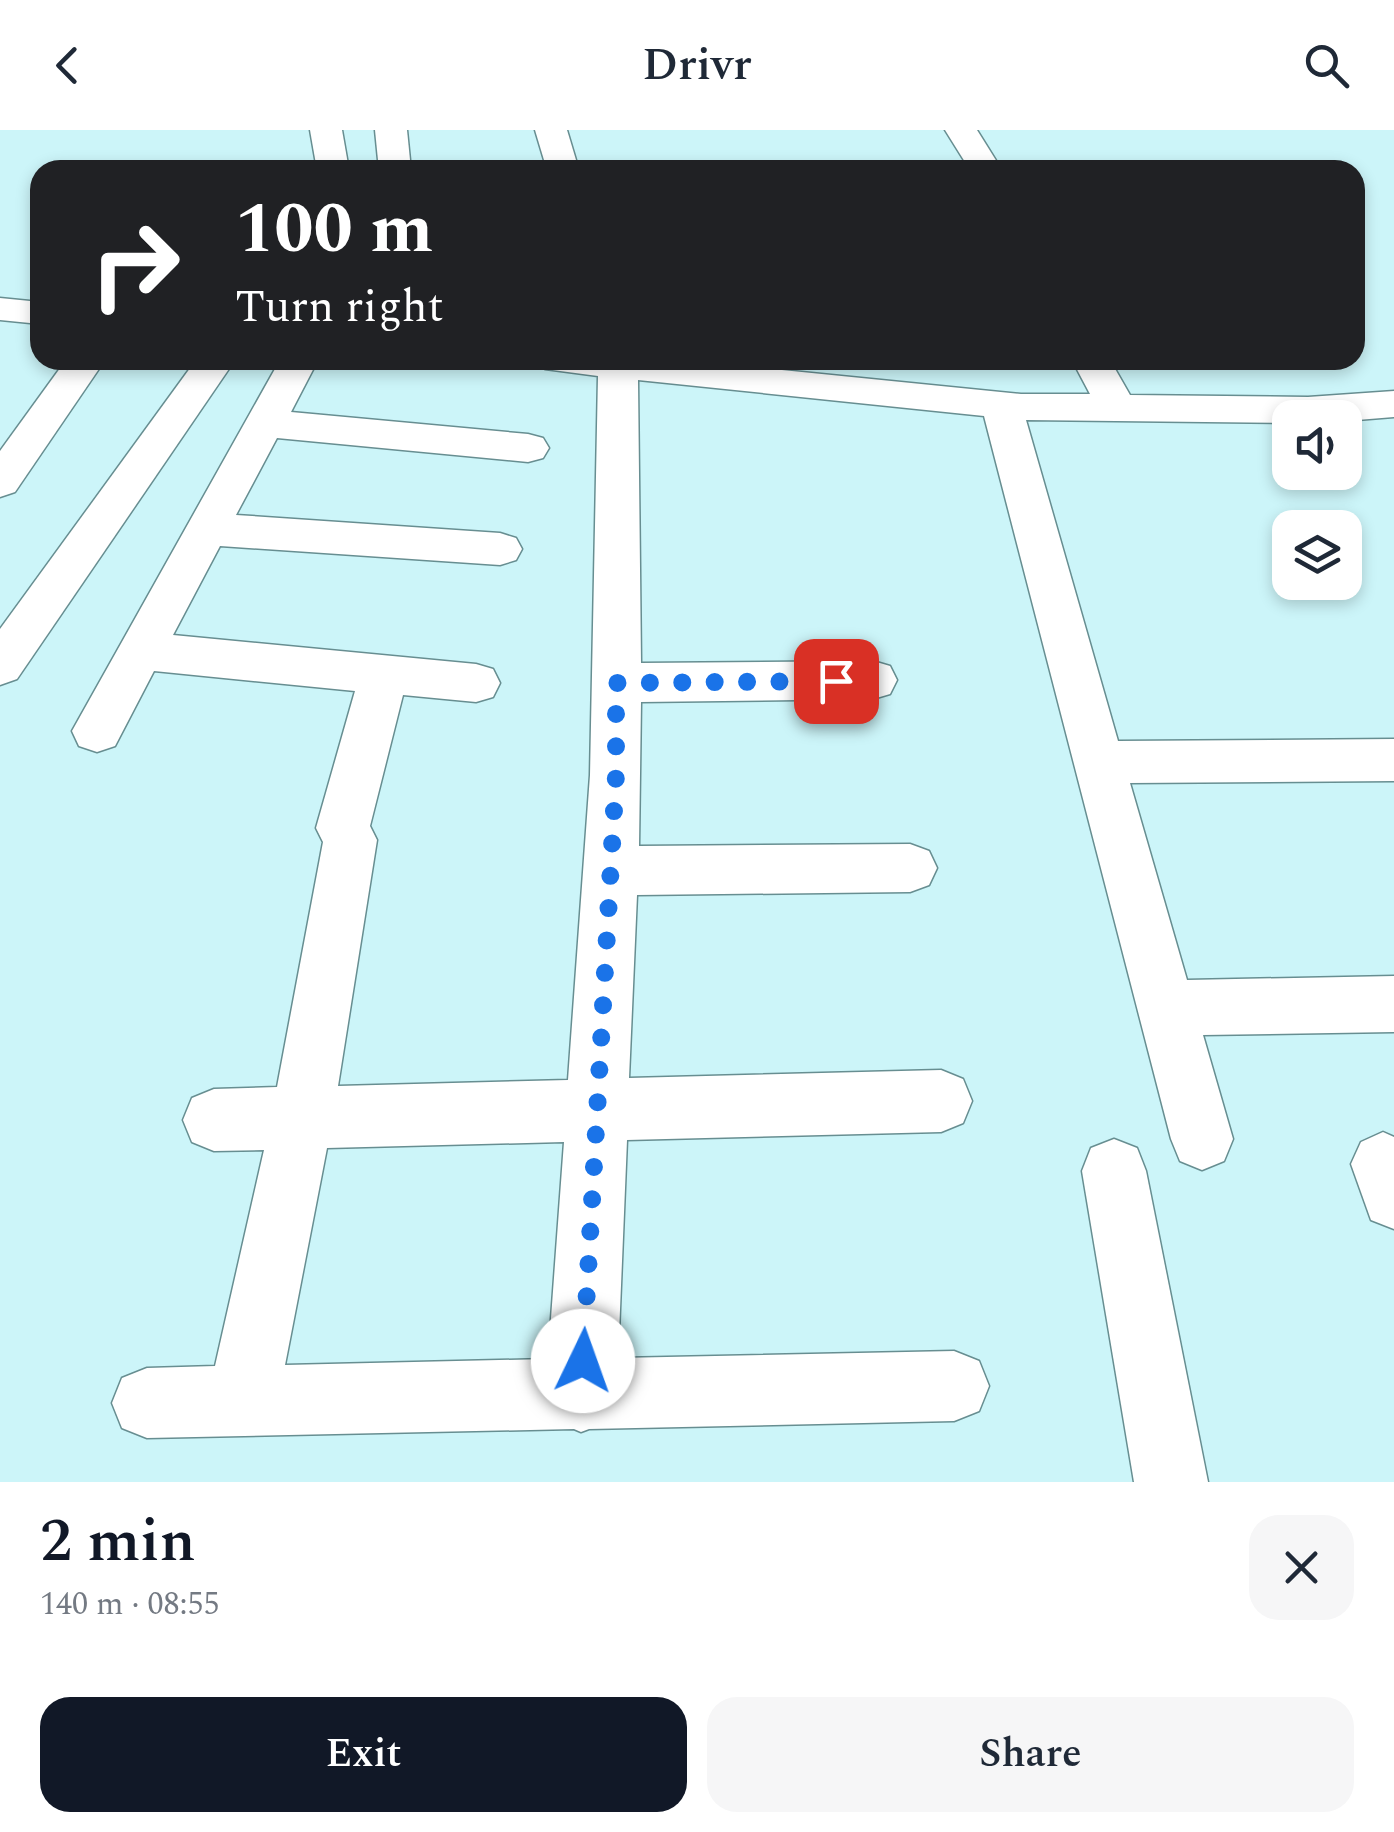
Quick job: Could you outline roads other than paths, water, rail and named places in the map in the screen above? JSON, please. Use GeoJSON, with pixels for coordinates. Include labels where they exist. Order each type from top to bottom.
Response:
{"type":"FeatureCollection","features":[{"type":"Feature","properties":{"kind":"street"},"geometry":{"type":"LineString","coordinates":[[326,130],[331,160]]}},
{"type":"Feature","properties":{"kind":"street"},"geometry":{"type":"LineString","coordinates":[[391,130],[395,160]]}},
{"type":"Feature","properties":{"kind":"street"},"geometry":{"type":"LineString","coordinates":[[550,130],[559,160]]}},
{"type":"Feature","properties":{"kind":"street"},"geometry":{"type":"LineString","coordinates":[[962,130],[980,160]]}},
{"type":"Feature","properties":{"kind":"street"},"geometry":{"type":"LineString","coordinates":[[0,309],[30,312]]}},
{"type":"Feature","properties":{"kind":"street"},"geometry":{"type":"LineString","coordinates":[[0,482],[79,370]]}},
{"type":"Feature","properties":{"kind":"street"},"geometry":{"type":"LineString","coordinates":[[0,666],[209,370]]}},
{"type":"Feature","properties":{"kind":"street"},"geometry":{"type":"LineString","coordinates":[[96,731],[293,370]]}},
{"type":"Feature","properties":{"kind":"street"},"geometry":{"type":"LineString","coordinates":[[580,1397],[611,871],[618,370]]}},
{"type":"Feature","properties":{"kind":"street"},"geometry":{"type":"LineString","coordinates":[[657,370],[1001,405],[1308,410],[1394,404]]}},
{"type":"Feature","properties":{"kind":"street"},"geometry":{"type":"LineString","coordinates":[[1096,370],[1117,408]]}},
{"type":"Feature","properties":{"kind":"street"},"geometry":{"type":"LineString","coordinates":[[1001,405],[1202,1139]]}},
{"type":"Feature","properties":{"kind":"street"},"geometry":{"type":"LineString","coordinates":[[264,423],[528,448]]}},
{"type":"Feature","properties":{"kind":"street"},"geometry":{"type":"LineString","coordinates":[[206,529],[500,549]]}},
{"type":"Feature","properties":{"kind":"street"},"geometry":{"type":"LineString","coordinates":[[140,651],[476,684]]}},
{"type":"Feature","properties":{"kind":"street"},"geometry":{"type":"LineString","coordinates":[[248,1377],[302,1118],[346,834],[384,675]]}},
{"type":"Feature","properties":{"kind":"street"},"geometry":{"type":"LineString","coordinates":[[616,683],[873,680]]}},
{"type":"Feature","properties":{"kind":"street"},"geometry":{"type":"LineString","coordinates":[[1098,762],[1394,760]]}},
{"type":"Feature","properties":{"kind":"street"},"geometry":{"type":"LineString","coordinates":[[611,871],[910,868]]}},
{"type":"Feature","properties":{"kind":"street"},"geometry":{"type":"LineString","coordinates":[[1166,1008],[1394,1004]]}},
{"type":"Feature","properties":{"kind":"street"},"geometry":{"type":"LineString","coordinates":[[214,1120],[941,1101]]}},
{"type":"Feature","properties":{"kind":"street"},"geometry":{"type":"LineString","coordinates":[[1114,1170],[1171,1482]]}},
{"type":"Feature","properties":{"kind":"street"},"geometry":{"type":"LineString","coordinates":[[147,1403],[580,1397],[954,1386]]}}]}
